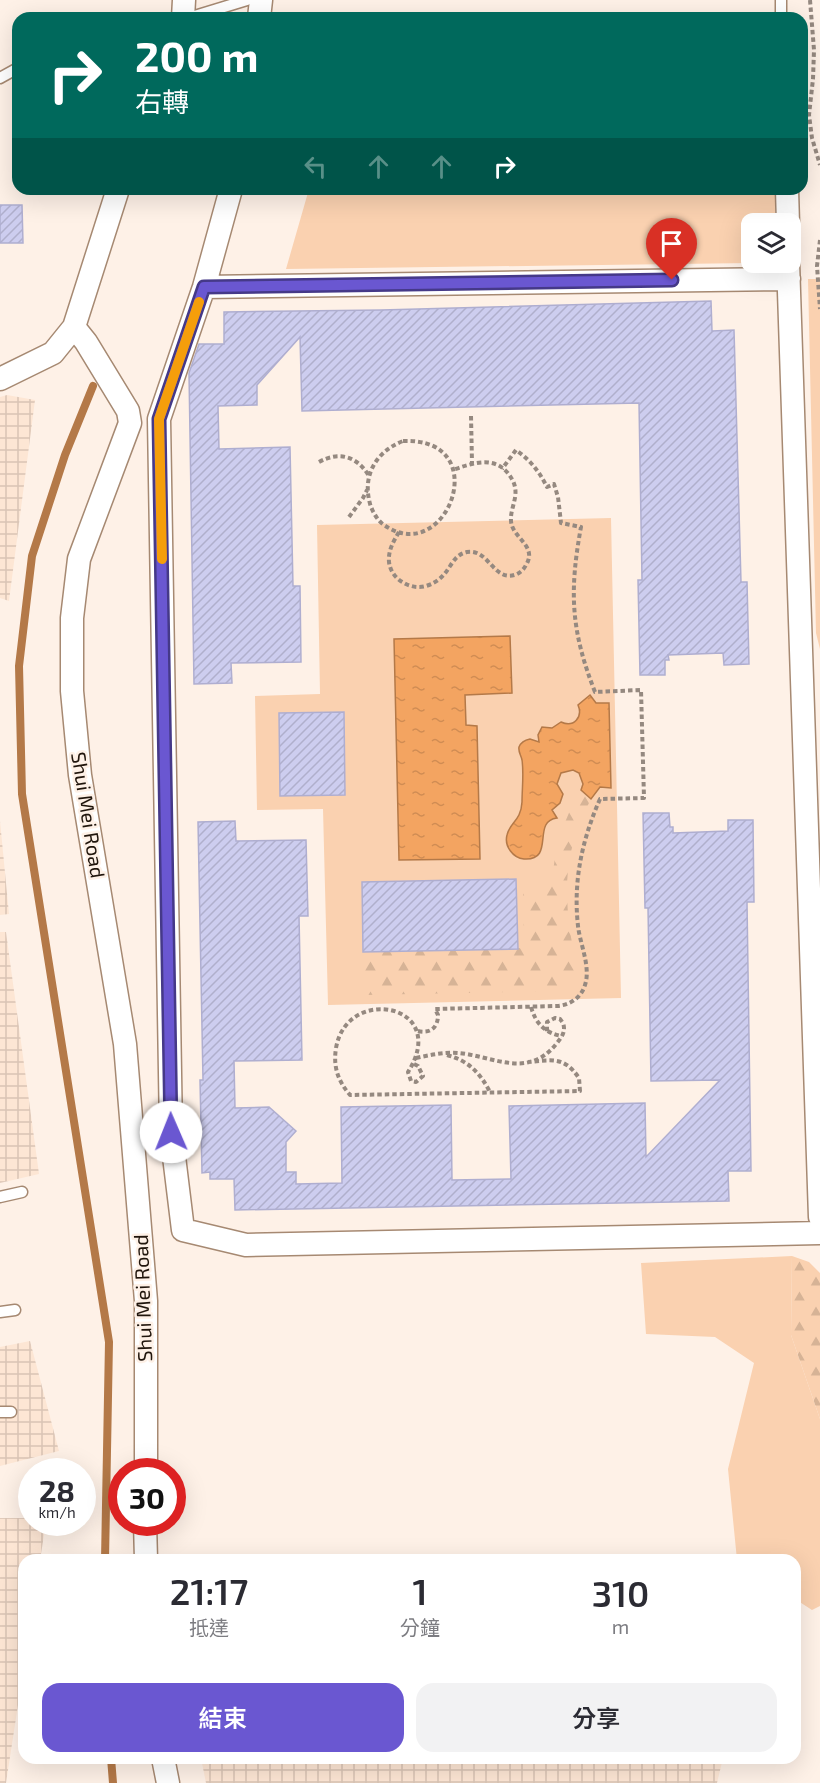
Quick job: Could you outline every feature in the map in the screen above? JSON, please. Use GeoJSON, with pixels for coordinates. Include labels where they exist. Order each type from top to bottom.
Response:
{"type":"FeatureCollection","features":[{"type":"Feature","properties":{"kind":"street"},"geometry":{"type":"LineString","coordinates":[[0,379],[53,353],[80,335],[116,195]]}},
{"type":"Feature","properties":{"kind":"street"},"geometry":{"type":"LineString","coordinates":[[229,195],[204,287],[159,419],[171,1132],[183,1230],[246,1245],[820,1233]]}},
{"type":"Feature","properties":{"kind":"street"},"geometry":{"type":"LineString","coordinates":[[787,195],[788,213]]}},
{"type":"Feature","properties":{"kind":"street"},"geometry":{"type":"LineString","coordinates":[[204,287],[741,272]]}},
{"type":"Feature","properties":{"kind":"street"},"geometry":{"type":"LineString","coordinates":[[789,273],[820,1217]]}},
{"type":"Feature","properties":{"kind":"street","name":"Shui Mei Road"},"geometry":{"type":"LineString","coordinates":[[80,335],[128,411],[130,423],[79,559],[72,618],[72,691],[80,775],[125,1044],[147,1301],[146,1458]]}},
{"type":"Feature","properties":{"kind":"street"},"geometry":{"type":"LineString","coordinates":[[145,1536],[146,1554]]}},
{"type":"Feature","properties":{"kind":"street"},"geometry":{"type":"LineString","coordinates":[[164,1764],[168,1783]]}},
{"type":"Feature","properties":{"kind":"lane"},"geometry":{"type":"LineString","coordinates":[[208,12],[247,0]]}},
{"type":"Feature","properties":{"kind":"lane"},"geometry":{"type":"LineString","coordinates":[[0,1197],[22,1192]]}},
{"type":"Feature","properties":{"kind":"lane"},"geometry":{"type":"LineString","coordinates":[[0,1312],[15,1310]]}},
{"type":"Feature","properties":{"kind":"path"},"geometry":{"type":"LineString","coordinates":[[810,0],[813,69],[809,115],[812,138],[820,165]]}},
{"type":"Feature","properties":{"kind":"path"},"geometry":{"type":"LineString","coordinates":[[820,240],[817,266],[820,309]]}},
{"type":"Feature","properties":{"kind":"path"},"geometry":{"type":"LineString","coordinates":[[471,416],[472,463]]}},
{"type":"Feature","properties":{"kind":"path"},"geometry":{"type":"LineString","coordinates":[[349,517],[363,498],[373,464],[391,446],[409,441],[428,444],[439,450],[448,459],[453,470],[455,484],[454,497],[448,510],[440,520],[417,533],[399,532],[381,523],[374,513],[367,488]]}},
{"type":"Feature","properties":{"kind":"path"},"geometry":{"type":"LineString","coordinates":[[418,1031],[430,1031],[435,1027],[438,1015],[435,1009],[566,1005],[579,996],[587,977],[578,928],[577,876],[589,824],[600,799],[644,798],[641,690],[595,692],[577,638],[573,610],[573,582],[581,527],[561,524],[555,484],[547,487],[542,476],[526,457],[516,450],[502,469]]}},
{"type":"Feature","properties":{"kind":"path"},"geometry":{"type":"LineString","coordinates":[[319,462],[327,458],[347,457],[356,460],[369,476]]}},
{"type":"Feature","properties":{"kind":"path"},"geometry":{"type":"LineString","coordinates":[[399,532],[389,551],[391,569],[403,583],[411,586],[420,587],[441,579],[453,560],[468,552],[477,552],[485,556],[495,570],[502,574],[518,573],[529,561],[526,545],[512,527],[511,519],[516,501],[513,481],[502,469],[487,462],[472,463],[453,470]]}},
{"type":"Feature","properties":{"kind":"path"},"geometry":{"type":"LineString","coordinates":[[531,1007],[539,1025],[547,1032],[562,1036]]}},
{"type":"Feature","properties":{"kind":"path"},"geometry":{"type":"LineString","coordinates":[[414,1064],[418,1066],[423,1076],[416,1082],[411,1081],[408,1072],[416,1058],[418,1031],[413,1021],[394,1010],[376,1009],[359,1015],[342,1032],[337,1044],[335,1068],[343,1087],[350,1095],[580,1091],[579,1078],[567,1064],[552,1060],[506,1064],[470,1054],[435,1054],[416,1058]]}},
{"type":"Feature","properties":{"kind":"path"},"geometry":{"type":"LineString","coordinates":[[528,1062],[548,1053],[562,1036],[565,1027],[560,1019],[555,1018],[547,1022],[547,1032]]}},
{"type":"Feature","properties":{"kind":"path"},"geometry":{"type":"LineString","coordinates":[[435,1054],[446,1055],[468,1064],[477,1071],[490,1092]]}},
{"type":"Feature","properties":{"kind":"shaded area"},"geometry":{"type":"Polygon","coordinates":[[[7,395],[35,400],[9,601],[0,598],[0,397],[7,395]]]}},
{"type":"Feature","properties":{"kind":"shaded area"},"geometry":{"type":"Polygon","coordinates":[[[0,821],[9,914],[0,915],[0,821]]]}},
{"type":"Feature","properties":{"kind":"shaded area"},"geometry":{"type":"Polygon","coordinates":[[[0,932],[6,932],[39,1174],[0,1183],[0,932]]]}},
{"type":"Feature","properties":{"kind":"shaded area"},"geometry":{"type":"Polygon","coordinates":[[[30,1341],[59,1451],[31,1458],[18,1458],[18,1461],[0,1466],[0,1347],[30,1341]]]}},
{"type":"Feature","properties":{"kind":"shaded area"},"geometry":{"type":"Polygon","coordinates":[[[0,1518],[18,1518],[18,1536],[44,1536],[41,1554],[18,1554],[18,1705],[6,1783],[0,1783],[0,1518]]]}},
{"type":"Feature","properties":{"kind":"shaded area"},"geometry":{"type":"Polygon","coordinates":[[[202,1764],[722,1764],[717,1783],[206,1783],[202,1764]]]}},
{"type":"Feature","properties":{"kind":"green space"},"geometry":{"type":"Polygon","coordinates":[[[307,195],[775,195],[775,213],[741,213],[741,263],[286,269],[307,195]]]}},
{"type":"Feature","properties":{"kind":"green space"},"geometry":{"type":"Polygon","coordinates":[[[808,279],[820,279],[820,649],[816,633],[808,279]]]}},
{"type":"Feature","properties":{"kind":"green space"},"geometry":{"type":"Polygon","coordinates":[[[611,518],[621,998],[328,1005],[323,809],[257,810],[255,696],[320,694],[317,525],[611,518]]]}},
{"type":"Feature","properties":{"kind":"green space"},"geometry":{"type":"Polygon","coordinates":[[[581,790],[591,799],[577,831],[568,875],[569,925],[574,965],[573,976],[569,983],[556,991],[364,995],[363,952],[524,948],[523,885],[552,884],[560,835],[581,790]]]}},
{"type":"Feature","properties":{"kind":"green space"},"geometry":{"type":"Polygon","coordinates":[[[792,1256],[791,1335],[820,1419],[820,1606],[812,1610],[801,1603],[801,1554],[736,1554],[728,1469],[754,1363],[715,1337],[646,1334],[641,1263],[792,1256]]]}},
{"type":"Feature","properties":{"kind":"green space"},"geometry":{"type":"Polygon","coordinates":[[[792,1256],[809,1262],[820,1273],[820,1419],[791,1335],[792,1256]]]}},
{"type":"Feature","properties":{"kind":"water"},"geometry":{"type":"Polygon","coordinates":[[[510,636],[512,693],[465,695],[466,725],[477,726],[480,859],[399,860],[394,639],[510,636]]]}},
{"type":"Feature","properties":{"kind":"water"},"geometry":{"type":"Polygon","coordinates":[[[590,695],[596,703],[609,703],[611,788],[600,787],[591,799],[581,790],[583,784],[579,773],[573,770],[561,773],[557,784],[563,794],[560,803],[552,810],[557,818],[549,821],[545,826],[539,854],[534,858],[520,858],[510,851],[506,839],[508,831],[518,817],[522,802],[523,770],[519,747],[528,739],[539,742],[538,735],[542,727],[552,728],[561,722],[570,724],[576,720],[579,714],[578,705],[590,695]]]}},
{"type":"Feature","properties":{"kind":"building"},"geometry":{"type":"Polygon","coordinates":[[[0,205],[22,205],[23,243],[0,243],[0,205]]]}},
{"type":"Feature","properties":{"kind":"building"},"geometry":{"type":"Polygon","coordinates":[[[711,301],[712,331],[734,330],[741,582],[747,582],[749,664],[724,665],[723,653],[668,655],[669,660],[665,660],[665,675],[640,675],[638,580],[642,580],[639,403],[302,411],[300,337],[257,385],[257,405],[218,406],[219,449],[290,447],[293,586],[300,586],[301,662],[231,663],[232,683],[194,684],[189,373],[199,344],[224,344],[224,312],[711,301]]]}},
{"type":"Feature","properties":{"kind":"building"},"geometry":{"type":"Polygon","coordinates":[[[344,712],[345,795],[280,796],[279,713],[344,712]]]}},
{"type":"Feature","properties":{"kind":"building"},"geometry":{"type":"Polygon","coordinates":[[[643,813],[669,813],[673,833],[728,831],[728,820],[753,820],[754,902],[747,902],[751,1171],[728,1171],[729,1201],[235,1210],[234,1179],[210,1179],[210,1172],[202,1173],[200,1080],[203,1080],[198,822],[235,821],[236,841],[306,840],[308,916],[299,916],[302,1060],[234,1061],[235,1108],[269,1107],[296,1131],[286,1142],[286,1172],[296,1172],[296,1184],[342,1183],[341,1107],[451,1105],[452,1180],[511,1179],[509,1106],[645,1103],[646,1157],[720,1080],[651,1081],[648,908],[645,908],[643,813]]]}},
{"type":"Feature","properties":{"kind":"building"},"geometry":{"type":"Polygon","coordinates":[[[516,879],[518,949],[363,952],[362,882],[516,879]]]}},
{"type":"Feature","properties":{"kind":"waterway"},"geometry":{"type":"LineString","coordinates":[[93,386],[65,455],[32,556],[19,666],[22,794],[109,1342],[105,1554]]}},
{"type":"Feature","properties":{"kind":"waterway"},"geometry":{"type":"LineString","coordinates":[[111,1764],[113,1783]]}},
{"type":"Feature","properties":{"kind":"slow traffic"},"geometry":{"type":"LineString","coordinates":[[162,559],[159,419],[199,302]]}},
{"type":"Feature","properties":{"kind":"route"},"geometry":{"type":"LineString","coordinates":[[171,1132],[159,419],[204,287],[672,280]]}}]}
